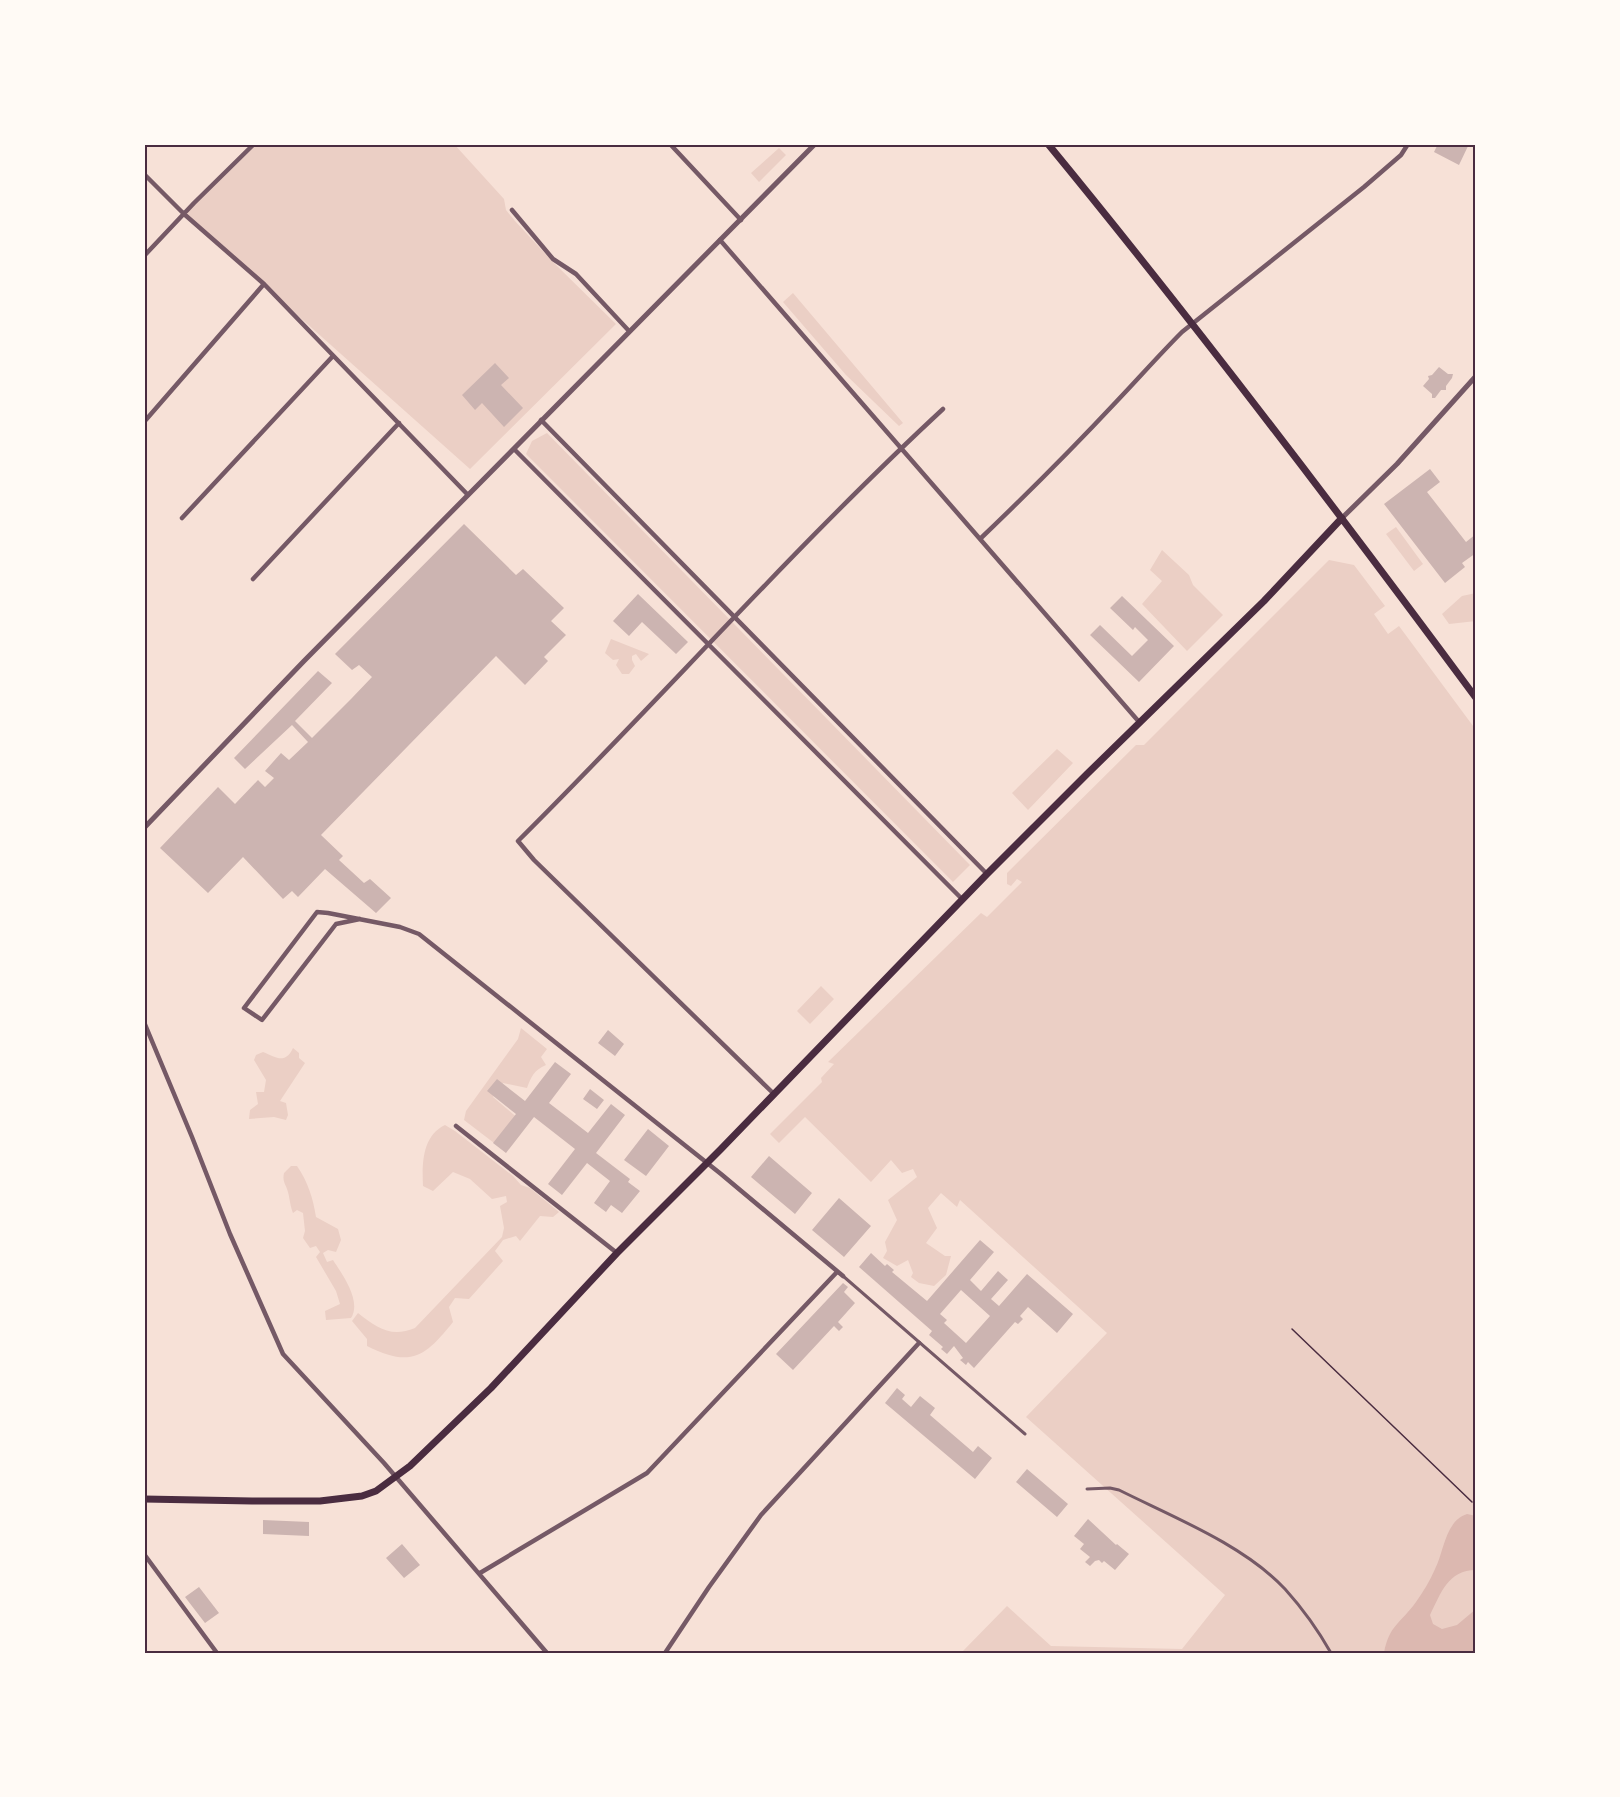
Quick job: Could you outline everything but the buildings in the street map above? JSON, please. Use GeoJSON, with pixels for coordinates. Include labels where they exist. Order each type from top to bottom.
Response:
{"type":"FeatureCollection","features":[{"type":"Feature","properties":{"kind":"main road"},"geometry":{"type":"LineString","coordinates":[[1048,144],[1193,323],[1476,698]]}},
{"type":"Feature","properties":{"kind":"main road"},"geometry":{"type":"LineString","coordinates":[[144,1499],[320,1501],[362,1496],[376,1491],[396,1477],[491,1388],[616,1253],[707,1163],[987,874],[1264,601],[1342,518]]}},
{"type":"Feature","properties":{"kind":"street"},"geometry":{"type":"LineString","coordinates":[[144,256],[254,144]]}},
{"type":"Feature","properties":{"kind":"street"},"geometry":{"type":"LineString","coordinates":[[669,144],[741,220]]}},
{"type":"Feature","properties":{"kind":"street"},"geometry":{"type":"LineString","coordinates":[[144,828],[304,661],[815,144]]}},
{"type":"Feature","properties":{"kind":"street"},"geometry":{"type":"LineString","coordinates":[[980,539],[1042,479],[1155,358],[1193,323],[1364,187],[1401,155],[1408,144]]}},
{"type":"Feature","properties":{"kind":"street"},"geometry":{"type":"LineString","coordinates":[[144,174],[184,214],[264,284],[468,495]]}},
{"type":"Feature","properties":{"kind":"street"},"geometry":{"type":"LineString","coordinates":[[513,210],[553,259],[576,274],[629,331]]}},
{"type":"Feature","properties":{"kind":"street"},"geometry":{"type":"LineString","coordinates":[[720,240],[1140,723]]}},
{"type":"Feature","properties":{"kind":"street"},"geometry":{"type":"LineString","coordinates":[[144,422],[264,284]]}},
{"type":"Feature","properties":{"kind":"street"},"geometry":{"type":"LineString","coordinates":[[182,518],[333,356]]}},
{"type":"Feature","properties":{"kind":"street"},"geometry":{"type":"LineString","coordinates":[[1342,518],[1397,464],[1476,376]]}},
{"type":"Feature","properties":{"kind":"street"},"geometry":{"type":"LineString","coordinates":[[774,1094],[561,888],[518,842],[734,617],[901,448],[943,409]]}},
{"type":"Feature","properties":{"kind":"street"},"geometry":{"type":"LineString","coordinates":[[541,420],[987,874]]}},
{"type":"Feature","properties":{"kind":"street"},"geometry":{"type":"LineString","coordinates":[[253,579],[399,423]]}},
{"type":"Feature","properties":{"kind":"street"},"geometry":{"type":"LineString","coordinates":[[514,449],[962,900]]}},
{"type":"Feature","properties":{"kind":"street"},"geometry":{"type":"LineString","coordinates":[[360,919],[336,924],[262,1020],[244,1008],[317,912],[360,919],[400,927],[420,934],[707,1163],[843,1276],[1025,1434]]}},
{"type":"Feature","properties":{"kind":"street"},"geometry":{"type":"LineString","coordinates":[[144,1022],[230,1234],[283,1354],[396,1477],[547,1653]]}},
{"type":"Feature","properties":{"kind":"street"},"geometry":{"type":"LineString","coordinates":[[456,1126],[616,1253]]}},
{"type":"Feature","properties":{"kind":"street"},"geometry":{"type":"LineString","coordinates":[[480,1573],[647,1473],[837,1272]]}},
{"type":"Feature","properties":{"kind":"street"},"geometry":{"type":"LineString","coordinates":[[665,1653],[761,1515],[919,1343]]}},
{"type":"Feature","properties":{"kind":"street"},"geometry":{"type":"LineString","coordinates":[[1087,1488],[1119,1490],[1223,1542],[1284,1588],[1317,1628],[1331,1653]]}},
{"type":"Feature","properties":{"kind":"street"},"geometry":{"type":"LineString","coordinates":[[144,1554],[217,1653]]}},
{"type":"Feature","properties":{"kind":"path"},"geometry":{"type":"LineString","coordinates":[[1292,1329],[1472,1502]]}},
{"type":"Feature","properties":{"kind":"shaded area"},"geometry":{"type":"Polygon","coordinates":[[[254,144],[454,144],[504,199],[506,210],[515,221],[616,324],[470,469],[184,214],[254,144]]]}},
{"type":"Feature","properties":{"kind":"shaded area"},"geometry":{"type":"Polygon","coordinates":[[[779,148],[786,155],[759,182],[751,173],[779,148]]]}},
{"type":"Feature","properties":{"kind":"shaded area"},"geometry":{"type":"Polygon","coordinates":[[[793,293],[903,423],[899,426],[846,375],[783,302],[793,293]]]}},
{"type":"Feature","properties":{"kind":"shaded area"},"geometry":{"type":"Polygon","coordinates":[[[547,433],[970,865],[953,882],[526,454],[532,441],[547,433]]]}},
{"type":"Feature","properties":{"kind":"shaded area"},"geometry":{"type":"Polygon","coordinates":[[[1396,527],[1423,564],[1414,571],[1386,534],[1396,527]]]}},
{"type":"Feature","properties":{"kind":"shaded area"},"geometry":{"type":"Polygon","coordinates":[[[1162,550],[1189,575],[1193,585],[1223,615],[1187,651],[1142,604],[1162,581],[1150,570],[1162,550]]]}},
{"type":"Feature","properties":{"kind":"shaded area"},"geometry":{"type":"Polygon","coordinates":[[[1329,560],[1354,565],[1385,606],[1374,614],[1388,634],[1399,626],[1476,730],[1476,1653],[961,1653],[1007,1606],[1051,1646],[1182,1649],[1225,1595],[1026,1417],[1107,1333],[960,1200],[957,1207],[941,1193],[928,1208],[937,1228],[926,1243],[945,1256],[951,1256],[946,1275],[934,1286],[919,1283],[911,1277],[913,1273],[908,1260],[897,1266],[883,1258],[887,1251],[885,1242],[897,1220],[888,1200],[917,1177],[913,1169],[902,1173],[891,1160],[871,1182],[805,1117],[779,1143],[770,1134],[822,1082],[821,1078],[834,1064],[828,1062],[981,913],[987,917],[1022,882],[1017,879],[1011,886],[1007,884],[1007,873],[1136,745],[1144,745],[1329,560]]]}},
{"type":"Feature","properties":{"kind":"shaded area"},"geometry":{"type":"Polygon","coordinates":[[[1476,593],[1476,621],[1449,624],[1442,614],[1462,596],[1476,593]]]}},
{"type":"Feature","properties":{"kind":"shaded area"},"geometry":{"type":"Polygon","coordinates":[[[611,639],[649,654],[641,661],[636,654],[632,656],[635,666],[629,674],[622,674],[616,665],[619,659],[613,660],[605,653],[611,639]]]}},
{"type":"Feature","properties":{"kind":"shaded area"},"geometry":{"type":"Polygon","coordinates":[[[1057,749],[1073,763],[1028,810],[1012,793],[1057,749]]]}},
{"type":"Feature","properties":{"kind":"shaded area"},"geometry":{"type":"Polygon","coordinates":[[[821,986],[834,999],[810,1024],[797,1011],[821,986]]]}},
{"type":"Feature","properties":{"kind":"shaded area"},"geometry":{"type":"Polygon","coordinates":[[[521,1028],[547,1049],[541,1057],[546,1065],[534,1074],[527,1088],[503,1083],[493,1097],[520,1120],[498,1146],[464,1120],[466,1111],[518,1039],[521,1028]]]}},
{"type":"Feature","properties":{"kind":"shaded area"},"geometry":{"type":"Polygon","coordinates":[[[293,1048],[305,1063],[280,1101],[286,1103],[288,1115],[286,1120],[274,1117],[249,1119],[250,1110],[258,1104],[256,1092],[264,1092],[266,1080],[254,1060],[256,1055],[263,1052],[283,1058],[293,1048]]]}},
{"type":"Feature","properties":{"kind":"shaded area"},"geometry":{"type":"Polygon","coordinates":[[[445,1125],[559,1212],[553,1217],[540,1216],[520,1241],[516,1236],[503,1240],[495,1251],[503,1261],[469,1299],[455,1298],[449,1307],[453,1322],[434,1344],[425,1351],[406,1357],[382,1353],[367,1346],[367,1339],[352,1321],[358,1313],[378,1327],[391,1332],[415,1328],[502,1237],[504,1228],[500,1206],[507,1202],[506,1196],[492,1199],[470,1179],[453,1172],[433,1191],[423,1186],[425,1151],[432,1136],[445,1125]]]}},
{"type":"Feature","properties":{"kind":"shaded area"},"geometry":{"type":"Polygon","coordinates":[[[291,1166],[297,1166],[304,1178],[312,1197],[316,1217],[338,1229],[341,1240],[336,1252],[328,1250],[323,1253],[327,1262],[333,1260],[350,1288],[354,1304],[351,1318],[326,1320],[325,1311],[340,1304],[336,1291],[316,1257],[320,1252],[316,1246],[310,1248],[303,1238],[305,1231],[303,1213],[297,1210],[293,1213],[284,1179],[284,1173],[291,1166]]]}},
{"type":"Feature","properties":{"kind":"shaded area"},"geometry":{"type":"Polygon","coordinates":[[[1467,1514],[1476,1516],[1476,1570],[1466,1571],[1452,1578],[1442,1591],[1430,1615],[1433,1624],[1442,1629],[1457,1625],[1476,1609],[1476,1653],[1384,1653],[1392,1630],[1416,1602],[1429,1582],[1454,1523],[1467,1514]]]}}]}
